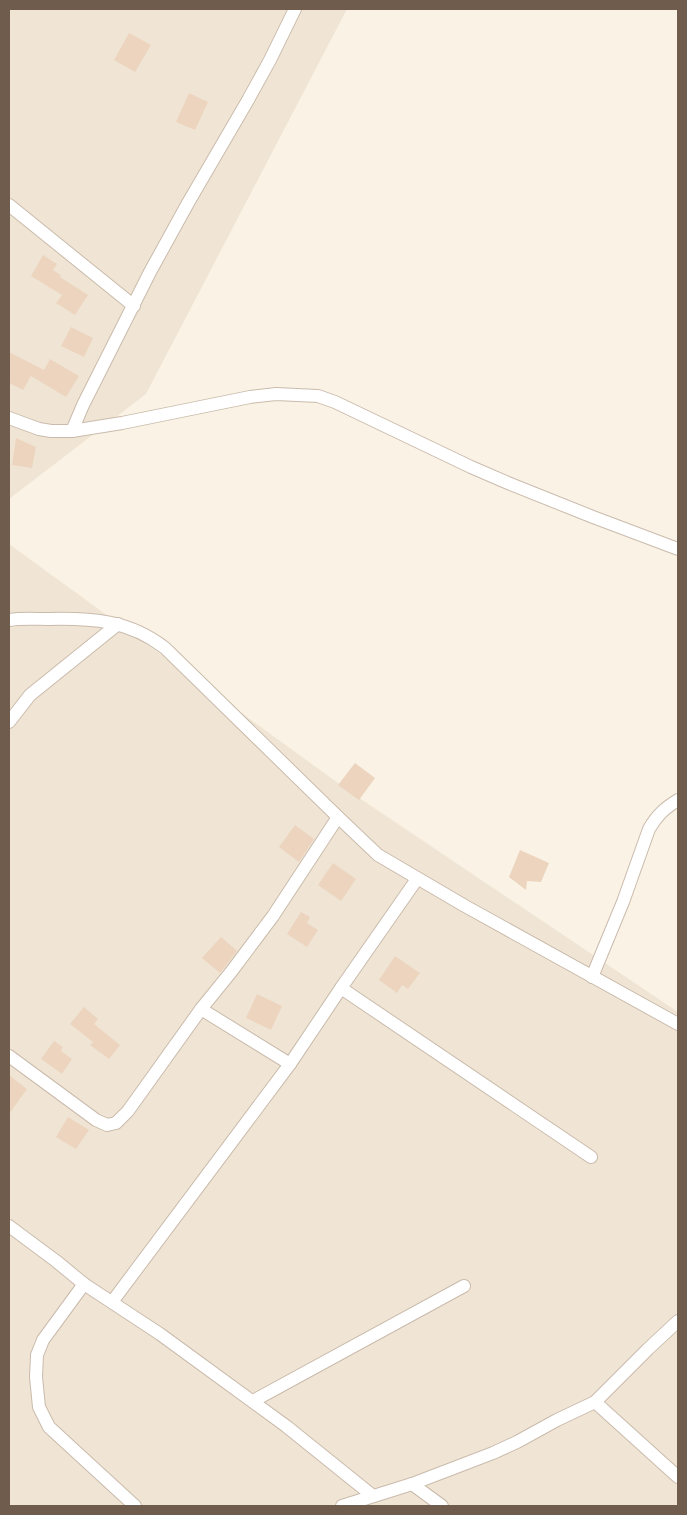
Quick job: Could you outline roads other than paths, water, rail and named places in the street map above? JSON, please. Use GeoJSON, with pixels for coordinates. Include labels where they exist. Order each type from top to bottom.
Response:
{"type":"FeatureCollection","features":[{"type":"Feature","properties":{"kind":"street"},"geometry":{"type":"LineString","coordinates":[[72,431],[83,405],[165,245],[265,68],[295,9]]}},
{"type":"Feature","properties":{"kind":"street"},"geometry":{"type":"LineString","coordinates":[[9,205],[134,306]]}},
{"type":"Feature","properties":{"kind":"street"},"geometry":{"type":"LineString","coordinates":[[9,418],[39,429],[72,431],[122,424],[250,397],[276,394],[318,396],[335,402],[508,483],[678,549]]}},
{"type":"Feature","properties":{"kind":"street"},"geometry":{"type":"LineString","coordinates":[[9,620],[93,619],[140,631],[165,648],[378,855],[417,879],[678,1024]]}},
{"type":"Feature","properties":{"kind":"street"},"geometry":{"type":"LineString","coordinates":[[9,722],[30,695],[118,624]]}},
{"type":"Feature","properties":{"kind":"street"},"geometry":{"type":"LineString","coordinates":[[592,977],[655,818],[678,800]]}},
{"type":"Feature","properties":{"kind":"street"},"geometry":{"type":"LineString","coordinates":[[9,1056],[96,1120],[107,1125],[116,1122],[128,1111],[201,1009],[273,916],[338,817]]}},
{"type":"Feature","properties":{"kind":"street"},"geometry":{"type":"LineString","coordinates":[[112,1302],[290,1064],[417,879]]}},
{"type":"Feature","properties":{"kind":"street"},"geometry":{"type":"LineString","coordinates":[[342,988],[591,1157]]}},
{"type":"Feature","properties":{"kind":"street"},"geometry":{"type":"LineString","coordinates":[[201,1009],[290,1064]]}},
{"type":"Feature","properties":{"kind":"street"},"geometry":{"type":"LineString","coordinates":[[9,1226],[84,1284],[160,1334],[253,1401],[310,1444],[373,1496]]}},
{"type":"Feature","properties":{"kind":"street"},"geometry":{"type":"LineString","coordinates":[[84,1284],[43,1340],[37,1355],[36,1377],[40,1407],[49,1427],[135,1506]]}},
{"type":"Feature","properties":{"kind":"street"},"geometry":{"type":"LineString","coordinates":[[253,1401],[464,1286]]}},
{"type":"Feature","properties":{"kind":"street"},"geometry":{"type":"LineString","coordinates":[[342,1506],[459,1467],[517,1442],[595,1402],[648,1348],[678,1321]]}},
{"type":"Feature","properties":{"kind":"street"},"geometry":{"type":"LineString","coordinates":[[595,1402],[678,1477]]}},
{"type":"Feature","properties":{"kind":"street"},"geometry":{"type":"LineString","coordinates":[[412,1484],[442,1506]]}}]}
